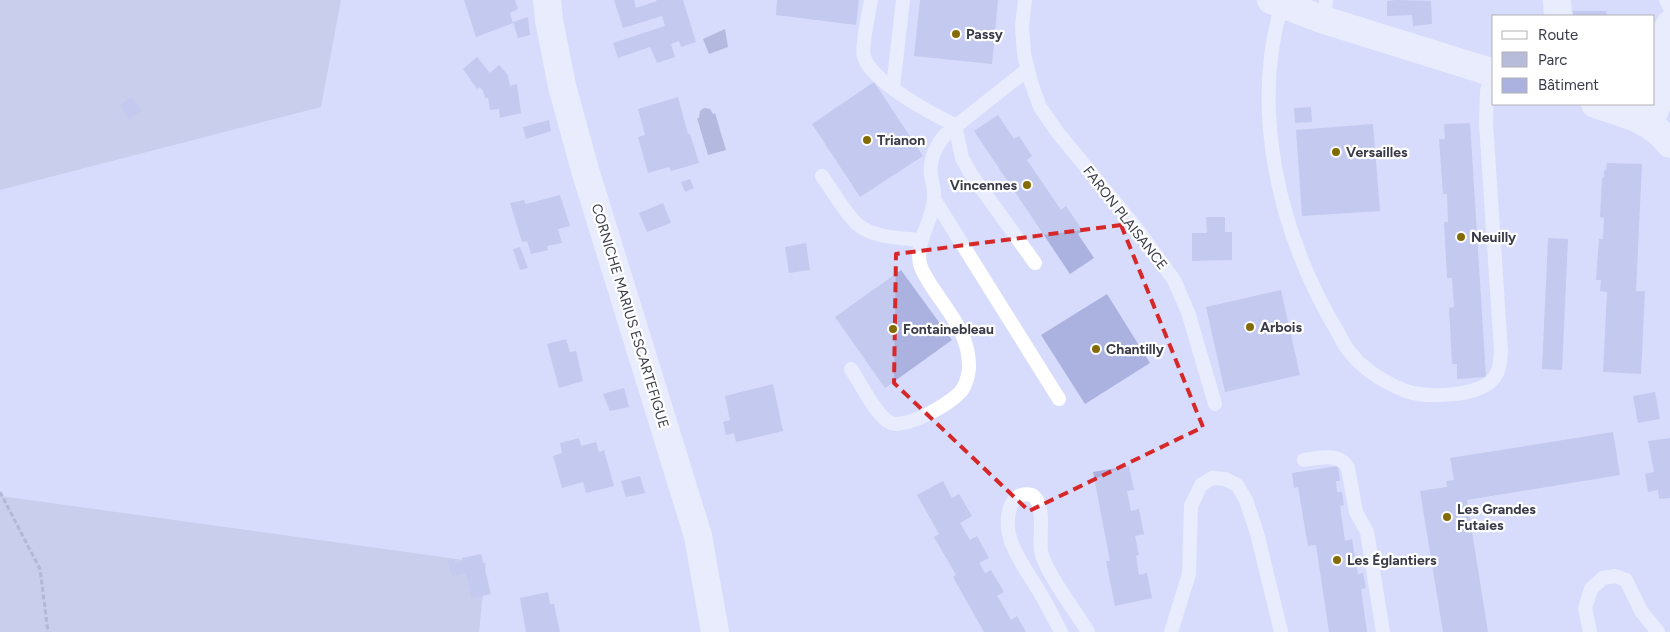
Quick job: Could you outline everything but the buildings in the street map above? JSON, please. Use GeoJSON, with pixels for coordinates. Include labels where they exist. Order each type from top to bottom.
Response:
{"type":"FeatureCollection","features":[{"type":"Feature","properties":{"kind":"main road","name":"CORNICHE MARIUS ESCARTEFIGUE"},"geometry":{"type":"LineString","coordinates":[[548,0],[549,20],[562,86],[615,273],[698,536],[716,632]]}},
{"type":"Feature","properties":{"kind":"main road"},"geometry":{"type":"LineString","coordinates":[[1557,0],[1558,15]]}},
{"type":"Feature","properties":{"kind":"main road"},"geometry":{"type":"LineString","coordinates":[[1276,2],[1325,10],[1492,73]]}},
{"type":"Feature","properties":{"kind":"main road"},"geometry":{"type":"LineString","coordinates":[[1649,124],[1656,109],[1661,89],[1664,44],[1670,24]]}},
{"type":"Feature","properties":{"kind":"main road"},"geometry":{"type":"LineString","coordinates":[[1598,105],[1649,124],[1661,133],[1670,144]]}},
{"type":"Feature","properties":{"kind":"lane"},"geometry":{"type":"LineString","coordinates":[[871,0],[864,57],[873,70],[917,105],[955,125]]}},
{"type":"Feature","properties":{"kind":"lane"},"geometry":{"type":"LineString","coordinates":[[893,87],[903,0]]}},
{"type":"Feature","properties":{"kind":"lane","name":"FARON PLAISANCE"},"geometry":{"type":"LineString","coordinates":[[1025,0],[1022,26],[1024,54],[1040,107],[1058,134],[1138,230],[1174,280],[1188,312],[1215,404]]}},
{"type":"Feature","properties":{"kind":"lane"},"geometry":{"type":"LineString","coordinates":[[1666,0],[1670,8]]}},
{"type":"Feature","properties":{"kind":"lane"},"geometry":{"type":"LineString","coordinates":[[1276,2],[1278,15],[1271,63],[1268,110],[1272,148],[1292,235],[1317,296],[1346,347],[1372,373],[1408,391],[1439,394],[1466,393],[1484,386],[1493,380],[1500,363],[1500,333],[1486,123],[1487,91],[1492,76]]}},
{"type":"Feature","properties":{"kind":"lane"},"geometry":{"type":"LineString","coordinates":[[851,369],[879,413],[891,423],[902,424],[944,406],[954,398],[966,383],[969,368],[965,338],[923,271],[919,254],[931,217],[934,199],[931,169],[933,154],[940,140],[955,125],[1028,69]]}},
{"type":"Feature","properties":{"kind":"lane"},"geometry":{"type":"LineString","coordinates":[[955,125],[962,158],[971,174],[1035,263]]}},
{"type":"Feature","properties":{"kind":"lane"},"geometry":{"type":"LineString","coordinates":[[822,176],[853,219],[866,230],[887,236],[922,240]]}},
{"type":"Feature","properties":{"kind":"lane"},"geometry":{"type":"LineString","coordinates":[[934,199],[1059,399]]}},
{"type":"Feature","properties":{"kind":"lane"},"geometry":{"type":"LineString","coordinates":[[1304,460],[1321,457],[1341,459],[1348,468],[1356,512],[1366,532],[1383,632]]}},
{"type":"Feature","properties":{"kind":"lane"},"geometry":{"type":"LineString","coordinates":[[1170,632],[1189,574],[1191,506],[1201,484],[1212,478],[1230,481],[1236,485],[1244,496],[1257,533],[1281,632]]}},
{"type":"Feature","properties":{"kind":"lane"},"geometry":{"type":"LineString","coordinates":[[1062,632],[1012,543],[1008,520],[1009,512],[1014,500],[1022,494],[1032,495],[1038,500],[1040,510],[1040,545],[1044,560],[1088,632]]}},
{"type":"Feature","properties":{"kind":"lane"},"geometry":{"type":"LineString","coordinates":[[1590,632],[1585,608],[1591,589],[1603,578],[1615,576],[1626,580],[1641,611],[1658,632]]}},
{"type":"Feature","properties":{"kind":"path"},"geometry":{"type":"LineString","coordinates":[[0,492],[40,569],[48,632]]}},
{"type":"Feature","properties":{"kind":"highlighted area"},"geometry":{"type":"Polygon","coordinates":[[[1121,225],[1203,427],[1029,511],[894,383],[896,254],[1121,225]]]}},
{"type":"Feature","properties":{"kind":"green space"},"geometry":{"type":"Polygon","coordinates":[[[0,0],[341,0],[321,107],[0,190],[0,0]]]}},
{"type":"Feature","properties":{"kind":"green space"},"geometry":{"type":"Polygon","coordinates":[[[0,496],[486,563],[479,632],[0,632],[0,496]]]}},
{"type":"Feature","properties":{"kind":"shaded area"},"geometry":{"type":"Polygon","coordinates":[[[725,29],[728,47],[709,54],[703,39],[725,29]]]}},
{"type":"Feature","properties":{"kind":"shaded area"},"geometry":{"type":"Polygon","coordinates":[[[704,108],[710,109],[713,114],[715,113],[726,150],[708,155],[697,118],[699,118],[700,111],[704,108]]]}},
{"type":"Feature","properties":{"kind":"place","name":"Passy"},"geometry":{"type":"Point","coordinates":[956,34]}},
{"type":"Feature","properties":{"kind":"place","name":"Trianon"},"geometry":{"type":"Point","coordinates":[867,140]}},
{"type":"Feature","properties":{"kind":"place","name":"Versailles"},"geometry":{"type":"Point","coordinates":[1336,152]}},
{"type":"Feature","properties":{"kind":"place","name":"Vincennes"},"geometry":{"type":"Point","coordinates":[1027,185]}},
{"type":"Feature","properties":{"kind":"place","name":"Neuilly"},"geometry":{"type":"Point","coordinates":[1461,237]}},
{"type":"Feature","properties":{"kind":"place","name":"Arbois"},"geometry":{"type":"Point","coordinates":[1250,327]}},
{"type":"Feature","properties":{"kind":"place","name":"Fontainebleau"},"geometry":{"type":"Point","coordinates":[893,329]}},
{"type":"Feature","properties":{"kind":"place","name":"Chantilly"},"geometry":{"type":"Point","coordinates":[1096,349]}},
{"type":"Feature","properties":{"kind":"place","name":"Les Grandes Futaies"},"geometry":{"type":"Point","coordinates":[1447,517]}},
{"type":"Feature","properties":{"kind":"place","name":"Les Églantiers"},"geometry":{"type":"Point","coordinates":[1337,560]}}]}
